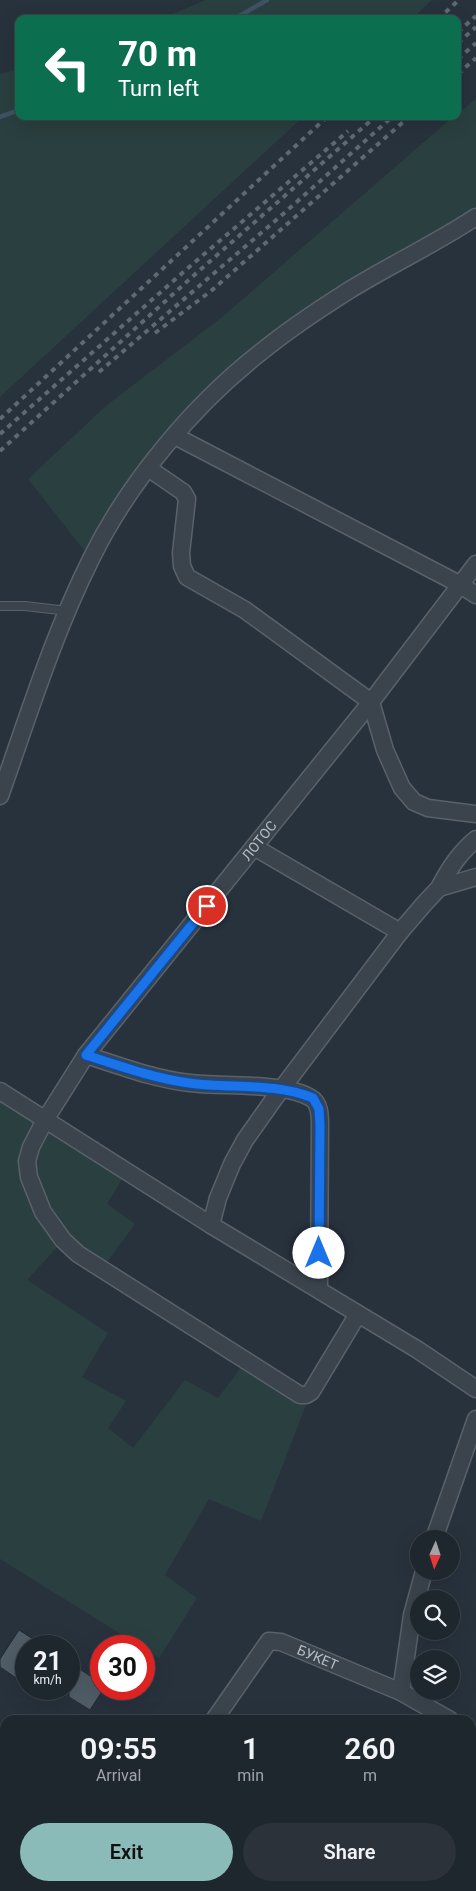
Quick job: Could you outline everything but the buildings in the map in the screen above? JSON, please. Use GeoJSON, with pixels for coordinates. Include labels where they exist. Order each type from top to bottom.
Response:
{"type":"FeatureCollection","features":[{"type":"Feature","properties":{"kind":"street"},"geometry":{"type":"LineString","coordinates":[[0,796],[68,611],[91,559],[110,524],[148,468],[174,436],[216,392],[260,352],[348,291],[447,236],[476,217]]}},
{"type":"Feature","properties":{"kind":"street"},"geometry":{"type":"LineString","coordinates":[[174,436],[461,584],[476,595]]}},
{"type":"Feature","properties":{"kind":"street"},"geometry":{"type":"LineString","coordinates":[[148,468],[183,492],[187,500],[180,552],[182,566],[187,577],[245,610],[371,702],[390,762],[402,788],[414,802],[428,808],[476,814]]}},
{"type":"Feature","properties":{"kind":"street","name":"ЛОТОС"},"geometry":{"type":"LineString","coordinates":[[358,1314],[311,1392],[306,1395],[300,1395],[88,1262],[63,1240],[43,1212],[29,1177],[27,1161],[31,1147],[45,1120],[86,1055],[371,702],[476,564]]}},
{"type":"Feature","properties":{"kind":"street"},"geometry":{"type":"LineString","coordinates":[[211,1225],[218,1198],[232,1164],[246,1140],[400,932],[439,888],[464,849],[476,839]]}},
{"type":"Feature","properties":{"kind":"street"},"geometry":{"type":"LineString","coordinates":[[254,847],[400,932]]}},
{"type":"Feature","properties":{"kind":"street"},"geometry":{"type":"LineString","coordinates":[[439,888],[476,877]]}},
{"type":"Feature","properties":{"kind":"street"},"geometry":{"type":"LineString","coordinates":[[86,1055],[159,1078],[191,1084],[290,1090],[313,1098],[319,1109],[319,1290]]}},
{"type":"Feature","properties":{"kind":"street"},"geometry":{"type":"LineString","coordinates":[[0,1090],[211,1225],[418,1350],[476,1389]]}},
{"type":"Feature","properties":{"kind":"street"},"geometry":{"type":"LineString","coordinates":[[437,1530],[476,1419]]}},
{"type":"Feature","properties":{"kind":"street"},"geometry":{"type":"LineString","coordinates":[[401,1692],[412,1615],[422,1580]]}},
{"type":"Feature","properties":{"kind":"street","name":"БУКЕТ"},"geometry":{"type":"LineString","coordinates":[[217,1715],[269,1641],[281,1642],[401,1692],[441,1715]]}},
{"type":"Feature","properties":{"kind":"lane"},"geometry":{"type":"LineString","coordinates":[[0,606],[25,606],[68,611]]}},
{"type":"Feature","properties":{"kind":"green space"},"geometry":{"type":"Polygon","coordinates":[[[205,0],[432,0],[416,15],[170,15],[205,0]]]}},
{"type":"Feature","properties":{"kind":"green space"},"geometry":{"type":"Polygon","coordinates":[[[15,70],[15,120],[300,120],[0,397],[0,74],[15,70]]]}},
{"type":"Feature","properties":{"kind":"green space"},"geometry":{"type":"Polygon","coordinates":[[[476,99],[476,217],[313,314],[175,436],[91,559],[28,479],[107,405],[221,318],[449,120],[461,120],[461,111],[476,99]]]}},
{"type":"Feature","properties":{"kind":"green space"},"geometry":{"type":"Polygon","coordinates":[[[0,1091],[127,1171],[107,1204],[135,1224],[101,1270],[63,1241],[27,1280],[108,1333],[82,1377],[126,1401],[108,1428],[133,1448],[185,1380],[218,1398],[246,1361],[311,1392],[261,1521],[209,1499],[165,1575],[197,1598],[159,1658],[155,1656],[155,1635],[122,1635],[0,1559],[0,1091]]]}},
{"type":"Feature","properties":{"kind":"waterway"},"geometry":{"type":"LineString","coordinates":[[241,15],[267,0]]}},
{"type":"Feature","properties":{"kind":"waterway"},"geometry":{"type":"LineString","coordinates":[[0,117],[15,111]]}},
{"type":"Feature","properties":{"kind":"railway"},"geometry":{"type":"LineString","coordinates":[[442,15],[459,0]]}},
{"type":"Feature","properties":{"kind":"railway"},"geometry":{"type":"LineString","coordinates":[[461,29],[476,16]]}},
{"type":"Feature","properties":{"kind":"railway"},"geometry":{"type":"LineString","coordinates":[[461,40],[476,27]]}},
{"type":"Feature","properties":{"kind":"railway"},"geometry":{"type":"LineString","coordinates":[[461,56],[476,43]]}},
{"type":"Feature","properties":{"kind":"railway"},"geometry":{"type":"LineString","coordinates":[[461,71],[476,58]]}},
{"type":"Feature","properties":{"kind":"railway"},"geometry":{"type":"LineString","coordinates":[[0,419],[324,120]]}},
{"type":"Feature","properties":{"kind":"railway"},"geometry":{"type":"LineString","coordinates":[[0,451],[192,277],[371,120]]}},
{"type":"Feature","properties":{"kind":"railway"},"geometry":{"type":"LineString","coordinates":[[99,372],[282,215],[389,120]]}},
{"type":"Feature","properties":{"kind":"railway"},"geometry":{"type":"LineString","coordinates":[[155,333],[211,291],[405,120]]}},
{"type":"Feature","properties":{"kind":"railway"},"geometry":{"type":"LineString","coordinates":[[0,434],[188,268],[348,131]]}},
{"type":"Feature","properties":{"kind":"route"},"geometry":{"type":"LineString","coordinates":[[207,906],[86,1055],[159,1078],[191,1084],[290,1090],[313,1098],[319,1109],[320,1125],[319,1253]]}}]}
